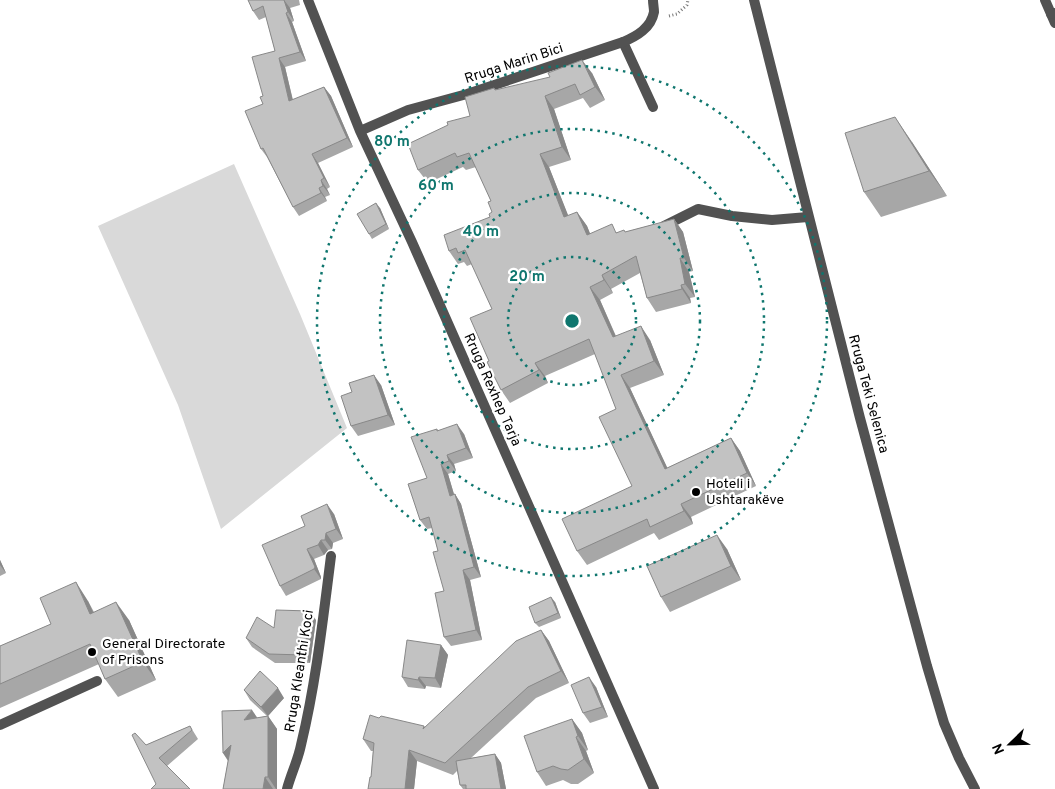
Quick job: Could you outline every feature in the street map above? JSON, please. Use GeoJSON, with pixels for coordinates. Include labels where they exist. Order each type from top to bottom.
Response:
{"type":"FeatureCollection","features":[{"type":"Feature","properties":{"kind":"street","name":"Rruga Rexhep Tarja"},"geometry":{"type":"LineString","coordinates":[[308,0],[360,131],[416,251],[654,789]]}},
{"type":"Feature","properties":{"kind":"street","name":"Rruga Marin Bici"},"geometry":{"type":"LineString","coordinates":[[360,131],[408,110],[467,94],[638,36],[650,23],[654,12],[653,0]]}},
{"type":"Feature","properties":{"kind":"street","name":"Rruga Teki Selenica"},"geometry":{"type":"LineString","coordinates":[[754,0],[860,418],[927,666],[944,723],[975,789]]}},
{"type":"Feature","properties":{"kind":"street"},"geometry":{"type":"LineString","coordinates":[[1045,0],[1054,17]]}},
{"type":"Feature","properties":{"kind":"street"},"geometry":{"type":"LineString","coordinates":[[624,42],[653,107]]}},
{"type":"Feature","properties":{"kind":"street"},"geometry":{"type":"LineString","coordinates":[[657,229],[698,209],[732,216],[772,220],[808,217]]}},
{"type":"Feature","properties":{"kind":"street","name":"Rruga Kleanthi Koci"},"geometry":{"type":"LineString","coordinates":[[287,789],[301,748],[312,692],[331,556]]}},
{"type":"Feature","properties":{"kind":"street"},"geometry":{"type":"LineString","coordinates":[[0,724],[97,681]]}},
{"type":"Feature","properties":{"kind":"shaded area"},"geometry":{"type":"Polygon","coordinates":[[[234,164],[300,314],[347,428],[221,529],[178,405],[98,226],[234,164]]]}},
{"type":"Feature","properties":{"kind":"building"},"geometry":{"type":"Polygon","coordinates":[[[248,0],[284,0],[288,12],[286,13],[300,52],[279,58],[289,101],[324,87],[347,138],[312,154],[324,178],[321,180],[323,186],[319,188],[321,193],[293,207],[263,148],[261,149],[245,111],[263,104],[260,97],[263,96],[252,57],[275,51],[263,6],[253,11],[248,0]]]}},
{"type":"Feature","properties":{"kind":"building"},"geometry":{"type":"Polygon","coordinates":[[[582,60],[595,87],[580,95],[575,84],[545,96],[562,147],[540,154],[564,217],[577,212],[587,235],[612,224],[616,233],[674,219],[684,258],[680,258],[685,284],[681,285],[682,289],[647,298],[636,256],[602,275],[604,280],[590,287],[613,337],[641,326],[654,361],[621,375],[665,469],[731,438],[747,473],[681,504],[684,511],[650,527],[647,519],[577,551],[562,519],[632,486],[599,417],[616,409],[589,339],[535,363],[539,370],[501,390],[487,362],[489,361],[470,318],[492,309],[465,250],[458,253],[456,248],[449,251],[444,235],[490,217],[489,214],[492,212],[488,202],[491,201],[469,153],[457,157],[455,153],[418,170],[408,144],[448,125],[447,122],[470,116],[465,97],[494,88],[495,90],[550,77],[548,73],[582,60]]]}},
{"type":"Feature","properties":{"kind":"building"},"geometry":{"type":"Polygon","coordinates":[[[895,117],[929,171],[864,192],[845,133],[895,117]]]}},
{"type":"Feature","properties":{"kind":"building"},"geometry":{"type":"Polygon","coordinates":[[[376,203],[386,224],[369,234],[357,214],[376,203]]]}},
{"type":"Feature","properties":{"kind":"building"},"geometry":{"type":"Polygon","coordinates":[[[374,375],[388,415],[351,426],[341,396],[352,392],[349,383],[374,375]]]}},
{"type":"Feature","properties":{"kind":"building"},"geometry":{"type":"Polygon","coordinates":[[[457,424],[466,448],[447,455],[449,461],[441,464],[450,496],[455,494],[474,567],[463,570],[476,630],[444,637],[435,593],[444,591],[433,552],[438,551],[429,517],[420,520],[408,484],[427,478],[411,437],[457,424]]]}},
{"type":"Feature","properties":{"kind":"building"},"geometry":{"type":"Polygon","coordinates":[[[327,504],[336,529],[326,533],[325,540],[321,540],[318,545],[307,549],[315,567],[314,569],[280,586],[262,545],[305,526],[301,516],[327,504]]]}},
{"type":"Feature","properties":{"kind":"building"},"geometry":{"type":"Polygon","coordinates":[[[717,535],[731,566],[661,597],[647,566],[717,535]]]}},
{"type":"Feature","properties":{"kind":"building"},"geometry":{"type":"Polygon","coordinates":[[[76,582],[90,614],[116,602],[143,662],[105,679],[90,644],[0,684],[0,646],[51,624],[40,598],[76,582]]]}},
{"type":"Feature","properties":{"kind":"building"},"geometry":{"type":"Polygon","coordinates":[[[551,597],[558,613],[535,623],[529,607],[551,597]]]}},
{"type":"Feature","properties":{"kind":"building"},"geometry":{"type":"Polygon","coordinates":[[[276,610],[310,611],[304,655],[269,654],[246,638],[257,617],[274,628],[276,610]]]}},
{"type":"Feature","properties":{"kind":"building"},"geometry":{"type":"Polygon","coordinates":[[[541,630],[561,671],[528,687],[445,763],[409,750],[405,789],[368,789],[374,743],[363,739],[370,715],[424,726],[423,729],[516,641],[541,630]]]}},
{"type":"Feature","properties":{"kind":"building"},"geometry":{"type":"Polygon","coordinates":[[[407,640],[441,645],[435,678],[419,677],[418,680],[402,677],[407,640]]]}},
{"type":"Feature","properties":{"kind":"building"},"geometry":{"type":"Polygon","coordinates":[[[260,671],[278,688],[261,707],[244,690],[260,671]]]}},
{"type":"Feature","properties":{"kind":"building"},"geometry":{"type":"Polygon","coordinates":[[[589,677],[602,707],[583,713],[571,685],[589,677]]]}},
{"type":"Feature","properties":{"kind":"building"},"geometry":{"type":"Polygon","coordinates":[[[252,710],[244,720],[268,716],[268,777],[265,777],[263,789],[223,789],[231,745],[223,753],[222,711],[252,710]]]}},
{"type":"Feature","properties":{"kind":"building"},"geometry":{"type":"Polygon","coordinates":[[[572,719],[584,759],[568,770],[553,766],[537,772],[524,736],[572,719]]]}},
{"type":"Feature","properties":{"kind":"building"},"geometry":{"type":"Polygon","coordinates":[[[190,726],[192,730],[159,758],[190,789],[151,789],[156,784],[132,735],[135,733],[146,745],[190,726]]]}},
{"type":"Feature","properties":{"kind":"building"},"geometry":{"type":"Polygon","coordinates":[[[495,754],[501,789],[466,789],[466,785],[460,785],[456,761],[495,754]]]}},
{"type":"Feature","properties":{"kind":"place","name":"Hoteli i Ushtarakëve"},"geometry":{"type":"Point","coordinates":[696,492]}},
{"type":"Feature","properties":{"kind":"place","name":"General Directorate of Prisons"},"geometry":{"type":"Point","coordinates":[92,652]}}]}
